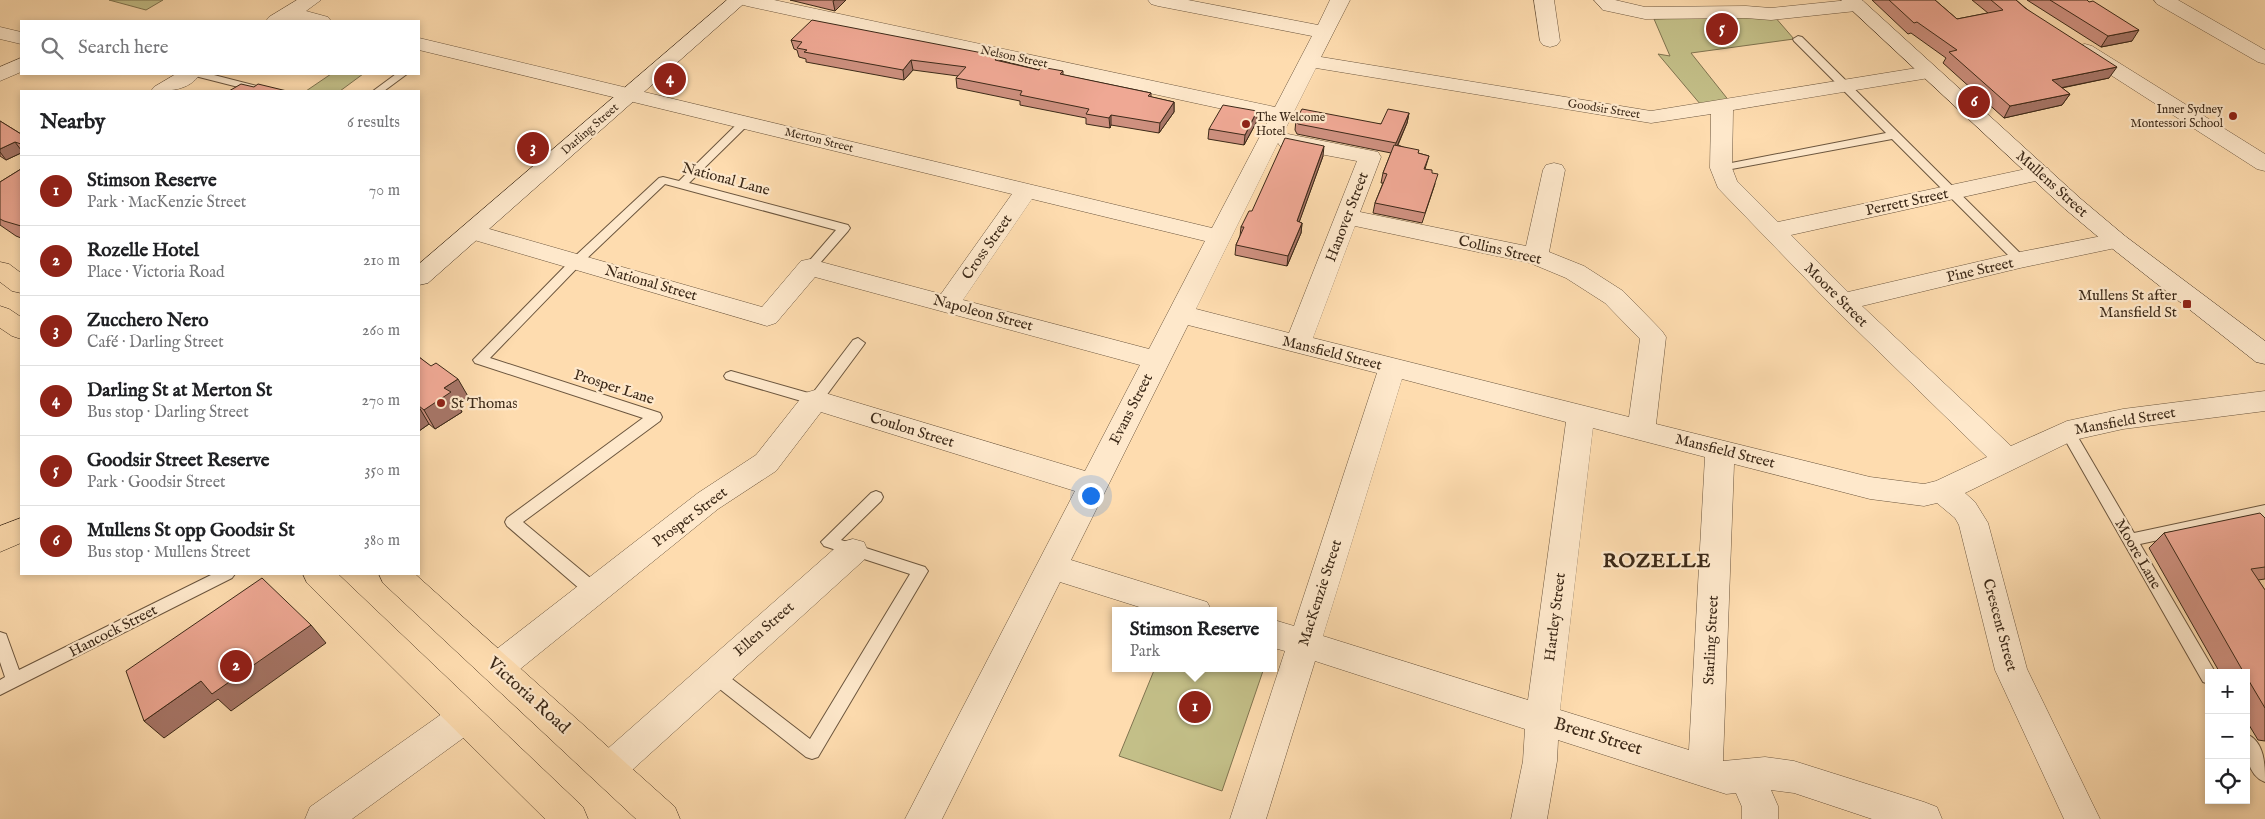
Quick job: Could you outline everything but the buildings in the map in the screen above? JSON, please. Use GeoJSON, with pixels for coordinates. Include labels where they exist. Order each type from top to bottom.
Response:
{"type":"FeatureCollection","features":[{"type":"Feature","properties":{"kind":"main road"},"geometry":{"type":"LineString","coordinates":[[0,270],[20,284]]}},
{"type":"Feature","properties":{"kind":"main road"},"geometry":{"type":"LineString","coordinates":[[0,315],[20,329]]}},
{"type":"Feature","properties":{"kind":"main road"},"geometry":{"type":"LineString","coordinates":[[0,540],[20,530]]}},
{"type":"Feature","properties":{"kind":"main road"},"geometry":{"type":"LineString","coordinates":[[319,575],[465,717],[557,815]]}},
{"type":"Feature","properties":{"kind":"main road","name":"Victoria Road"},"geometry":{"type":"LineString","coordinates":[[395,575],[662,819]]}},
{"type":"Feature","properties":{"kind":"street"},"geometry":{"type":"LineString","coordinates":[[283,17],[311,0]]}},
{"type":"Feature","properties":{"kind":"street","name":"Darling Street"},"geometry":{"type":"LineString","coordinates":[[420,276],[738,0]]}},
{"type":"Feature","properties":{"kind":"street","name":"Nelson Street"},"geometry":{"type":"LineString","coordinates":[[747,0],[1276,126]]}},
{"type":"Feature","properties":{"kind":"street"},"geometry":{"type":"LineString","coordinates":[[1158,0],[1324,32]]}},
{"type":"Feature","properties":{"kind":"street","name":"Evans Street"},"geometry":{"type":"LineString","coordinates":[[923,819],[1340,0]]}},
{"type":"Feature","properties":{"kind":"street"},"geometry":{"type":"LineString","coordinates":[[1544,0],[1550,40]]}},
{"type":"Feature","properties":{"kind":"street"},"geometry":{"type":"LineString","coordinates":[[1604,0],[1610,6],[1645,13],[1746,12],[1771,14],[1853,2]]}},
{"type":"Feature","properties":{"kind":"street"},"geometry":{"type":"LineString","coordinates":[[2164,0],[2265,58]]}},
{"type":"Feature","properties":{"kind":"street","name":"Mullens Street"},"geometry":{"type":"LineString","coordinates":[[1853,2],[2117,241],[2265,354]]}},
{"type":"Feature","properties":{"kind":"street"},"geometry":{"type":"LineString","coordinates":[[283,17],[312,20]]}},
{"type":"Feature","properties":{"kind":"street"},"geometry":{"type":"LineString","coordinates":[[0,33],[20,38]]}},
{"type":"Feature","properties":{"kind":"street"},"geometry":{"type":"LineString","coordinates":[[2068,39],[2265,164]]}},
{"type":"Feature","properties":{"kind":"street","name":"Merton Street"},"geometry":{"type":"LineString","coordinates":[[420,44],[1219,237]]}},
{"type":"Feature","properties":{"kind":"street","name":"Goodsir Street"},"geometry":{"type":"LineString","coordinates":[[1309,61],[1651,117],[1929,72]]}},
{"type":"Feature","properties":{"kind":"street"},"geometry":{"type":"LineString","coordinates":[[0,76],[20,65]]}},
{"type":"Feature","properties":{"kind":"street"},"geometry":{"type":"LineString","coordinates":[[163,90],[188,75]]}},
{"type":"Feature","properties":{"kind":"street","name":"Moore Street"},"geometry":{"type":"LineString","coordinates":[[1722,106],[1721,168],[1726,183],[1843,302],[2006,458]]}},
{"type":"Feature","properties":{"kind":"street","name":"Hanover Street"},"geometry":{"type":"LineString","coordinates":[[1276,126],[1370,157],[1298,344]]}},
{"type":"Feature","properties":{"kind":"street"},"geometry":{"type":"LineString","coordinates":[[1536,256],[1554,170]]}},
{"type":"Feature","properties":{"kind":"street","name":"Perrett Street"},"geometry":{"type":"LineString","coordinates":[[1773,231],[2040,173]]}},
{"type":"Feature","properties":{"kind":"street","name":"Cross Street"},"geometry":{"type":"LineString","coordinates":[[947,304],[1027,190]]}},
{"type":"Feature","properties":{"kind":"street","name":"Collins Street"},"geometry":{"type":"LineString","coordinates":[[1347,217],[1536,256],[1575,272],[1614,297],[1653,337],[1641,430]]}},
{"type":"Feature","properties":{"kind":"street","name":"National Street"},"geometry":{"type":"LineString","coordinates":[[472,232],[767,317],[810,267]]}},
{"type":"Feature","properties":{"kind":"street","name":"Pine Street"},"geometry":{"type":"LineString","coordinates":[[1843,302],[2020,260],[2117,241]]}},
{"type":"Feature","properties":{"kind":"street","name":"Napoleon Street"},"geometry":{"type":"LineString","coordinates":[[810,267],[1156,360]]}},
{"type":"Feature","properties":{"kind":"street","name":"Mansfield Street"},"geometry":{"type":"LineString","coordinates":[[1180,314],[1870,488],[1924,495],[1942,490],[2006,458],[2067,431],[2123,419],[2265,401]]}},
{"type":"Feature","properties":{"kind":"street","name":"MacKenzie Street"},"geometry":{"type":"LineString","coordinates":[[1248,819],[1289,639],[1392,368]]}},
{"type":"Feature","properties":{"kind":"street","name":"Coulon Street"},"geometry":{"type":"LineString","coordinates":[[815,400],[1093,485]]}},
{"type":"Feature","properties":{"kind":"street","name":"Prosper Street"},"geometry":{"type":"LineString","coordinates":[[497,668],[708,501],[766,464],[815,400]]}},
{"type":"Feature","properties":{"kind":"street","name":"Hartley Street"},"geometry":{"type":"LineString","coordinates":[[1528,819],[1540,761],[1542,720],[1582,416]]}},
{"type":"Feature","properties":{"kind":"street","name":"Starling Street"},"geometry":{"type":"LineString","coordinates":[[1705,770],[1720,450]]}},
{"type":"Feature","properties":{"kind":"street","name":"Crescent Street"},"geometry":{"type":"LineString","coordinates":[[1942,490],[1965,510],[1973,523],[2011,670],[2082,819]]}},
{"type":"Feature","properties":{"kind":"street","name":"Ellen Street"},"geometry":{"type":"LineString","coordinates":[[608,770],[713,674],[853,551]]}},
{"type":"Feature","properties":{"kind":"street"},"geometry":{"type":"LineString","coordinates":[[1051,567],[1183,607]]}},
{"type":"Feature","properties":{"kind":"street","name":"Brent Street"},"geometry":{"type":"LineString","coordinates":[[1289,639],[1726,778],[1765,774],[1794,777],[1924,819]]}},
{"type":"Feature","properties":{"kind":"street"},"geometry":{"type":"LineString","coordinates":[[323,819],[465,717]]}},
{"type":"Feature","properties":{"kind":"street"},"geometry":{"type":"LineString","coordinates":[[1746,777],[1760,806],[1760,819]]}},
{"type":"Feature","properties":{"kind":"lane"},"geometry":{"type":"LineString","coordinates":[[1798,39],[2020,260]]}},
{"type":"Feature","properties":{"kind":"lane"},"geometry":{"type":"LineString","coordinates":[[203,75],[261,90]]}},
{"type":"Feature","properties":{"kind":"lane"},"geometry":{"type":"LineString","coordinates":[[379,90],[401,75]]}},
{"type":"Feature","properties":{"kind":"lane"},"geometry":{"type":"LineString","coordinates":[[682,184],[745,122]]}},
{"type":"Feature","properties":{"kind":"lane"},"geometry":{"type":"LineString","coordinates":[[1721,168],[1895,135]]}},
{"type":"Feature","properties":{"kind":"lane","name":"National Lane"},"geometry":{"type":"LineString","coordinates":[[578,262],[663,180],[844,228],[810,267]]}},
{"type":"Feature","properties":{"kind":"lane","name":"Prosper Lane"},"geometry":{"type":"LineString","coordinates":[[578,262],[480,360],[655,417],[512,522],[594,591]]}},
{"type":"Feature","properties":{"kind":"lane","name":"Prosper Street"},"geometry":{"type":"LineString","coordinates":[[815,400],[858,343]]}},
{"type":"Feature","properties":{"kind":"lane","name":"Coulon Street"},"geometry":{"type":"LineString","coordinates":[[731,376],[815,400]]}},
{"type":"Feature","properties":{"kind":"lane","name":"Moore Lane"},"geometry":{"type":"LineString","coordinates":[[2067,431],[2205,669]]}},
{"type":"Feature","properties":{"kind":"lane"},"geometry":{"type":"LineString","coordinates":[[713,674],[812,751],[920,571],[829,542],[876,497]]}},
{"type":"Feature","properties":{"kind":"lane"},"geometry":{"type":"LineString","coordinates":[[2130,540],[2265,511]]}},
{"type":"Feature","properties":{"kind":"lane","name":"Hancock Street"},"geometry":{"type":"LineString","coordinates":[[7,685],[225,575]]}},
{"type":"Feature","properties":{"kind":"lane"},"geometry":{"type":"LineString","coordinates":[[0,639],[7,685]]}},
{"type":"Feature","properties":{"kind":"lane"},"geometry":{"type":"LineString","coordinates":[[2250,749],[2265,774]]}},
{"type":"Feature","properties":{"kind":"shaded area"},"geometry":{"type":"Polygon","coordinates":[[[109,0],[163,0],[146,10],[109,0]]]}},
{"type":"Feature","properties":{"kind":"shaded area"},"geometry":{"type":"Polygon","coordinates":[[[1753,15],[1774,16],[1794,39],[1691,53],[1730,102],[1701,105],[1658,54],[1670,56],[1654,19],[1753,15]]]}},
{"type":"Feature","properties":{"kind":"shaded area"},"geometry":{"type":"Polygon","coordinates":[[[330,75],[362,75],[341,90],[307,90],[330,75]]]}},
{"type":"Feature","properties":{"kind":"shaded area"},"geometry":{"type":"Polygon","coordinates":[[[1153,672],[1263,672],[1222,791],[1119,756],[1153,672]]]}},
{"type":"Feature","properties":{"kind":"place","name":"Goodsir Street Reserve"},"geometry":{"type":"Point","coordinates":[1722,29]}},
{"type":"Feature","properties":{"kind":"place","name":"Darling St at Merton St"},"geometry":{"type":"Point","coordinates":[670,79]}},
{"type":"Feature","properties":{"kind":"place","name":"Mullens St opp Goodsir St"},"geometry":{"type":"Point","coordinates":[1974,102]}},
{"type":"Feature","properties":{"kind":"place","name":"Inner Sydney Montessori School"},"geometry":{"type":"Point","coordinates":[2233,116]}},
{"type":"Feature","properties":{"kind":"place","name":"The Welcome Hotel"},"geometry":{"type":"Point","coordinates":[1246,124]}},
{"type":"Feature","properties":{"kind":"place","name":"Zucchero Nero"},"geometry":{"type":"Point","coordinates":[533,148]}},
{"type":"Feature","properties":{"kind":"place","name":"Mullens St after Mansfield St"},"geometry":{"type":"Point","coordinates":[2187,304]}},
{"type":"Feature","properties":{"kind":"place","name":"St Thomas"},"geometry":{"type":"Point","coordinates":[441,403]}},
{"type":"Feature","properties":{"kind":"place","name":"Rozelle Hotel"},"geometry":{"type":"Point","coordinates":[236,666]}},
{"type":"Feature","properties":{"kind":"place","name":"Stimson Reserve"},"geometry":{"type":"Point","coordinates":[1195,707]}},
{"type":"Feature","properties":{"kind":"district","name":"ROZELLE"},"geometry":{"type":"Point","coordinates":[1657,561]}}]}
